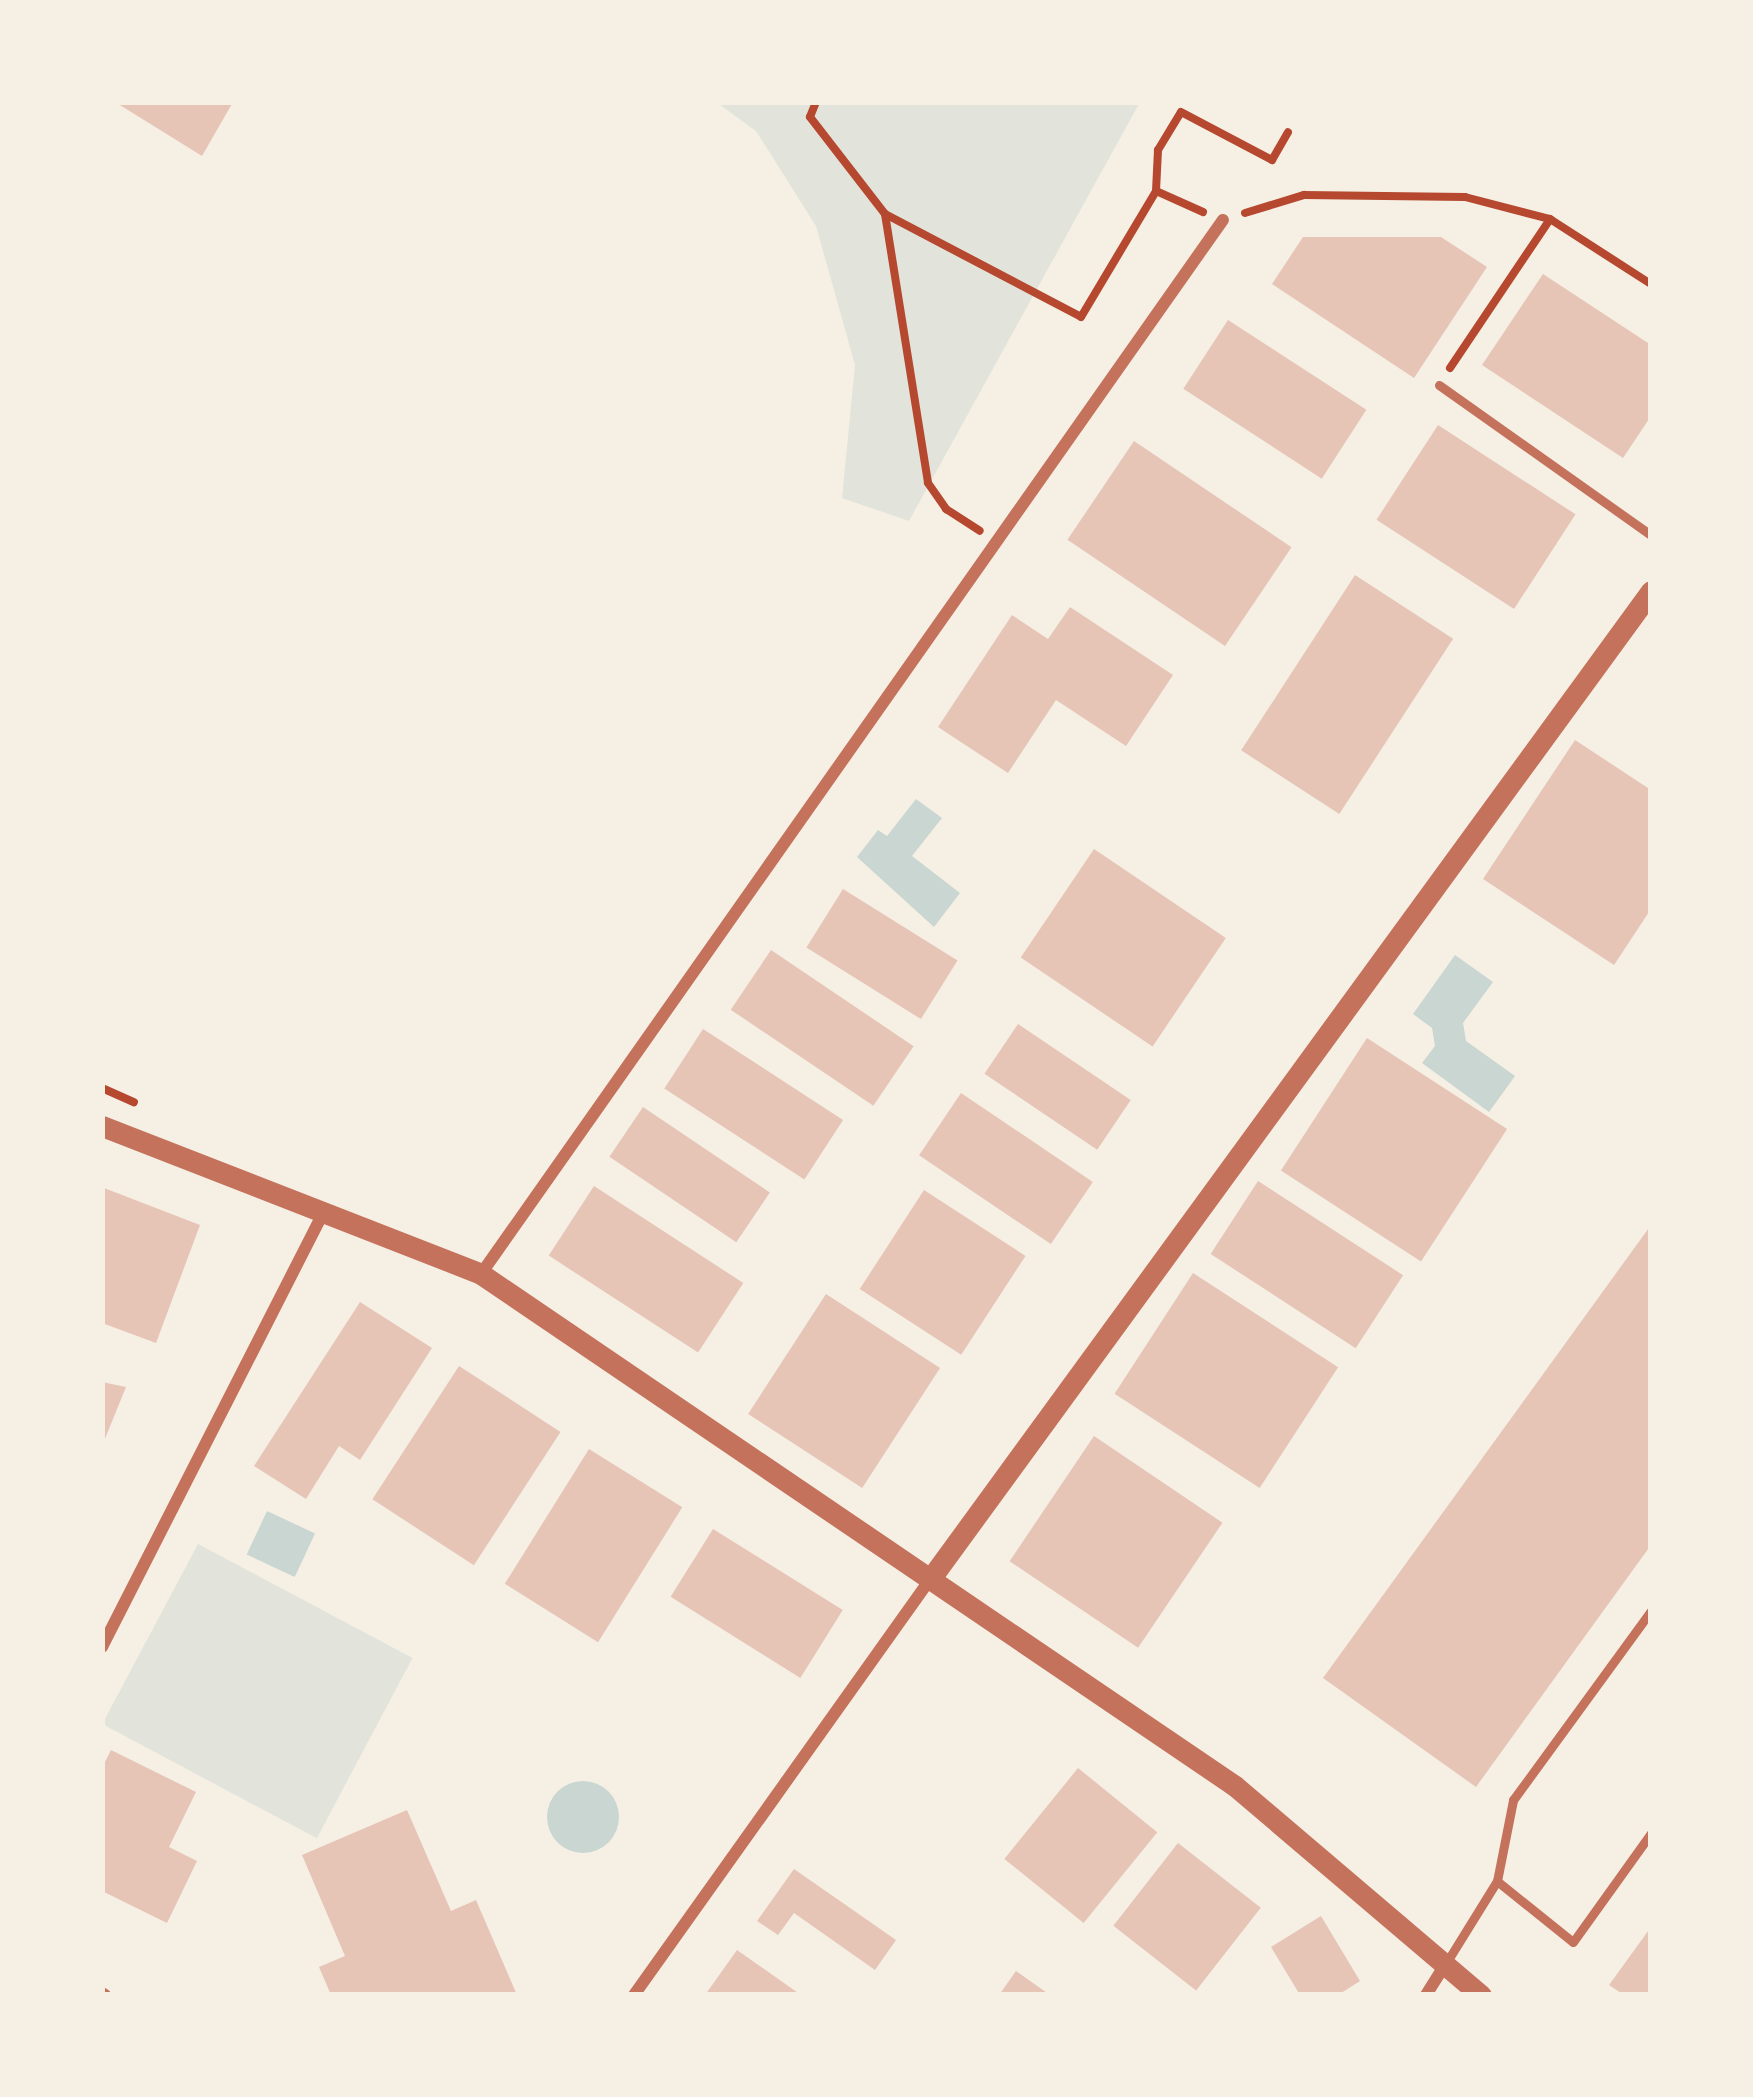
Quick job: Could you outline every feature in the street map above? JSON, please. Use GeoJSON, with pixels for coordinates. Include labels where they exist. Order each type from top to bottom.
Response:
{"type":"FeatureCollection","features":[{"type":"Feature","properties":{"kind":"street"},"geometry":{"type":"LineString","coordinates":[[481,1274],[1222,220]]}},
{"type":"Feature","properties":{"kind":"street"},"geometry":{"type":"LineString","coordinates":[[634,1995],[931,1578],[1651,591]]}},
{"type":"Feature","properties":{"kind":"street"},"geometry":{"type":"LineString","coordinates":[[102,1126],[481,1274],[1235,1786],[1448,1960],[1481,1995]]}},
{"type":"Feature","properties":{"kind":"street"},"geometry":{"type":"LineString","coordinates":[[102,1647],[325,1210]]}},
{"type":"Feature","properties":{"kind":"street"},"geometry":{"type":"LineString","coordinates":[[1426,1995],[1448,1960]]}},
{"type":"Feature","properties":{"kind":"lane"},"geometry":{"type":"LineString","coordinates":[[1439,385],[1651,535]]}},
{"type":"Feature","properties":{"kind":"lane"},"geometry":{"type":"LineString","coordinates":[[1448,1960],[1497,1881],[1513,1800],[1651,1611]]}},
{"type":"Feature","properties":{"kind":"lane"},"geometry":{"type":"LineString","coordinates":[[1497,1881],[1573,1942],[1651,1833]]}},
{"type":"Feature","properties":{"kind":"path"},"geometry":{"type":"LineString","coordinates":[[816,102],[809,117],[885,214],[1081,317],[1156,191],[1158,150],[1181,112],[1272,160],[1288,132]]}},
{"type":"Feature","properties":{"kind":"path"},"geometry":{"type":"LineString","coordinates":[[1156,191],[1222,220],[1304,195],[1465,197],[1550,219],[1651,284]]}},
{"type":"Feature","properties":{"kind":"path"},"geometry":{"type":"LineString","coordinates":[[885,214],[928,483],[946,509],[997,541]]}},
{"type":"Feature","properties":{"kind":"path"},"geometry":{"type":"LineString","coordinates":[[1439,385],[1550,219]]}},
{"type":"Feature","properties":{"kind":"shaded area"},"geometry":{"type":"Polygon","coordinates":[[[716,102],[1140,102],[909,521],[842,498],[855,365],[816,226],[756,131],[716,102]]]}},
{"type":"Feature","properties":{"kind":"shaded area"},"geometry":{"type":"Polygon","coordinates":[[[916,799],[942,818],[912,856],[960,893],[934,927],[857,857],[878,830],[887,836],[916,799]]]}},
{"type":"Feature","properties":{"kind":"shaded area"},"geometry":{"type":"Polygon","coordinates":[[[1455,955],[1493,982],[1463,1023],[1466,1041],[1515,1076],[1489,1112],[1422,1063],[1435,1046],[1432,1028],[1413,1014],[1455,955]]]}},
{"type":"Feature","properties":{"kind":"shaded area"},"geometry":{"type":"Polygon","coordinates":[[[267,1511],[315,1533],[295,1577],[247,1555],[267,1511]]]}},
{"type":"Feature","properties":{"kind":"shaded area"},"geometry":{"type":"Polygon","coordinates":[[[198,1544],[413,1658],[317,1838],[102,1724],[198,1544]]]}},
{"type":"Feature","properties":{"kind":"shaded area"},"geometry":{"type":"Polygon","coordinates":[[[583,1781],[608,1792],[619,1817],[608,1842],[583,1853],[558,1842],[547,1817],[558,1792],[583,1781]]]}},
{"type":"Feature","properties":{"kind":"building"},"geometry":{"type":"Polygon","coordinates":[[[115,102],[233,102],[202,156],[115,102]]]}},
{"type":"Feature","properties":{"kind":"building"},"geometry":{"type":"Polygon","coordinates":[[[1303,237],[1441,237],[1487,267],[1414,378],[1272,284],[1303,237]]]}},
{"type":"Feature","properties":{"kind":"building"},"geometry":{"type":"Polygon","coordinates":[[[1543,274],[1651,345],[1651,416],[1623,458],[1482,365],[1543,274]]]}},
{"type":"Feature","properties":{"kind":"building"},"geometry":{"type":"Polygon","coordinates":[[[1228,320],[1366,410],[1322,479],[1183,389],[1228,320]]]}},
{"type":"Feature","properties":{"kind":"building"},"geometry":{"type":"Polygon","coordinates":[[[1438,425],[1576,514],[1514,609],[1376,520],[1438,425]]]}},
{"type":"Feature","properties":{"kind":"building"},"geometry":{"type":"Polygon","coordinates":[[[1134,441],[1292,547],[1225,646],[1067,540],[1134,441]]]}},
{"type":"Feature","properties":{"kind":"building"},"geometry":{"type":"Polygon","coordinates":[[[1355,575],[1453,639],[1339,814],[1241,750],[1355,575]]]}},
{"type":"Feature","properties":{"kind":"building"},"geometry":{"type":"Polygon","coordinates":[[[1070,607],[1173,675],[1126,746],[1056,700],[1008,773],[938,727],[1012,615],[1048,639],[1070,607]]]}},
{"type":"Feature","properties":{"kind":"building"},"geometry":{"type":"Polygon","coordinates":[[[1575,740],[1651,790],[1651,909],[1614,965],[1483,879],[1575,740]]]}},
{"type":"Feature","properties":{"kind":"building"},"geometry":{"type":"Polygon","coordinates":[[[1094,849],[1226,938],[1153,1047],[1021,958],[1094,849]]]}},
{"type":"Feature","properties":{"kind":"building"},"geometry":{"type":"Polygon","coordinates":[[[843,889],[957,961],[921,1019],[806,948],[843,889]]]}},
{"type":"Feature","properties":{"kind":"building"},"geometry":{"type":"Polygon","coordinates":[[[771,950],[914,1046],[873,1106],[731,1010],[771,950]]]}},
{"type":"Feature","properties":{"kind":"building"},"geometry":{"type":"Polygon","coordinates":[[[1018,1024],[1131,1100],[1097,1150],[984,1074],[1018,1024]]]}},
{"type":"Feature","properties":{"kind":"building"},"geometry":{"type":"Polygon","coordinates":[[[703,1029],[843,1120],[804,1180],[664,1089],[703,1029]]]}},
{"type":"Feature","properties":{"kind":"building"},"geometry":{"type":"Polygon","coordinates":[[[1367,1038],[1507,1129],[1421,1261],[1281,1171],[1367,1038]]]}},
{"type":"Feature","properties":{"kind":"building"},"geometry":{"type":"Polygon","coordinates":[[[961,1093],[1093,1182],[1051,1244],[919,1155],[961,1093]]]}},
{"type":"Feature","properties":{"kind":"building"},"geometry":{"type":"Polygon","coordinates":[[[643,1107],[770,1193],[736,1242],[609,1157],[643,1107]]]}},
{"type":"Feature","properties":{"kind":"building"},"geometry":{"type":"Polygon","coordinates":[[[1258,1181],[1403,1275],[1356,1348],[1211,1254],[1258,1181]]]}},
{"type":"Feature","properties":{"kind":"building"},"geometry":{"type":"Polygon","coordinates":[[[594,1186],[743,1283],[698,1353],[549,1256],[594,1186]]]}},
{"type":"Feature","properties":{"kind":"building"},"geometry":{"type":"Polygon","coordinates":[[[104,1188],[200,1225],[156,1343],[102,1323],[104,1188]]]}},
{"type":"Feature","properties":{"kind":"building"},"geometry":{"type":"Polygon","coordinates":[[[924,1190],[1025,1256],[961,1355],[860,1289],[924,1190]]]}},
{"type":"Feature","properties":{"kind":"building"},"geometry":{"type":"Polygon","coordinates":[[[1651,1225],[1651,1545],[1476,1787],[1323,1678],[1651,1225]]]}},
{"type":"Feature","properties":{"kind":"building"},"geometry":{"type":"Polygon","coordinates":[[[1193,1273],[1338,1367],[1260,1488],[1115,1394],[1193,1273]]]}},
{"type":"Feature","properties":{"kind":"building"},"geometry":{"type":"Polygon","coordinates":[[[826,1294],[940,1368],[862,1488],[748,1414],[826,1294]]]}},
{"type":"Feature","properties":{"kind":"building"},"geometry":{"type":"Polygon","coordinates":[[[360,1302],[432,1348],[360,1460],[339,1446],[306,1499],[254,1466],[360,1302]]]}},
{"type":"Feature","properties":{"kind":"building"},"geometry":{"type":"Polygon","coordinates":[[[459,1366],[560,1432],[474,1565],[372,1499],[459,1366]]]}},
{"type":"Feature","properties":{"kind":"building"},"geometry":{"type":"Polygon","coordinates":[[[102,1382],[126,1387],[102,1446],[102,1382]]]}},
{"type":"Feature","properties":{"kind":"building"},"geometry":{"type":"Polygon","coordinates":[[[1094,1436],[1223,1523],[1138,1648],[1010,1561],[1094,1436]]]}},
{"type":"Feature","properties":{"kind":"building"},"geometry":{"type":"Polygon","coordinates":[[[589,1449],[682,1507],[598,1642],[505,1584],[589,1449]]]}},
{"type":"Feature","properties":{"kind":"building"},"geometry":{"type":"Polygon","coordinates":[[[713,1529],[843,1610],[800,1678],[671,1597],[713,1529]]]}},
{"type":"Feature","properties":{"kind":"building"},"geometry":{"type":"Polygon","coordinates":[[[111,1750],[196,1792],[169,1847],[197,1861],[167,1923],[102,1891],[102,1768],[111,1750]]]}},
{"type":"Feature","properties":{"kind":"building"},"geometry":{"type":"Polygon","coordinates":[[[1078,1768],[1157,1832],[1084,1923],[1004,1859],[1078,1768]]]}},
{"type":"Feature","properties":{"kind":"building"},"geometry":{"type":"Polygon","coordinates":[[[407,1810],[451,1911],[476,1900],[517,1995],[331,1995],[319,1967],[345,1956],[302,1855],[407,1810]]]}},
{"type":"Feature","properties":{"kind":"building"},"geometry":{"type":"Polygon","coordinates":[[[1178,1843],[1261,1908],[1196,1990],[1113,1926],[1178,1843]]]}},
{"type":"Feature","properties":{"kind":"building"},"geometry":{"type":"Polygon","coordinates":[[[794,1869],[896,1940],[875,1970],[794,1913],[778,1935],[757,1921],[794,1869]]]}},
{"type":"Feature","properties":{"kind":"building"},"geometry":{"type":"Polygon","coordinates":[[[1321,1916],[1360,1981],[1338,1995],[1300,1995],[1271,1947],[1321,1916]]]}},
{"type":"Feature","properties":{"kind":"building"},"geometry":{"type":"Polygon","coordinates":[[[1651,1927],[1651,1995],[1624,1995],[1609,1985],[1651,1927]]]}},
{"type":"Feature","properties":{"kind":"building"},"geometry":{"type":"Polygon","coordinates":[[[737,1950],[801,1995],[705,1995],[737,1950]]]}},
{"type":"Feature","properties":{"kind":"building"},"geometry":{"type":"Polygon","coordinates":[[[1016,1971],[1050,1995],[999,1995],[1016,1971]]]}}]}
